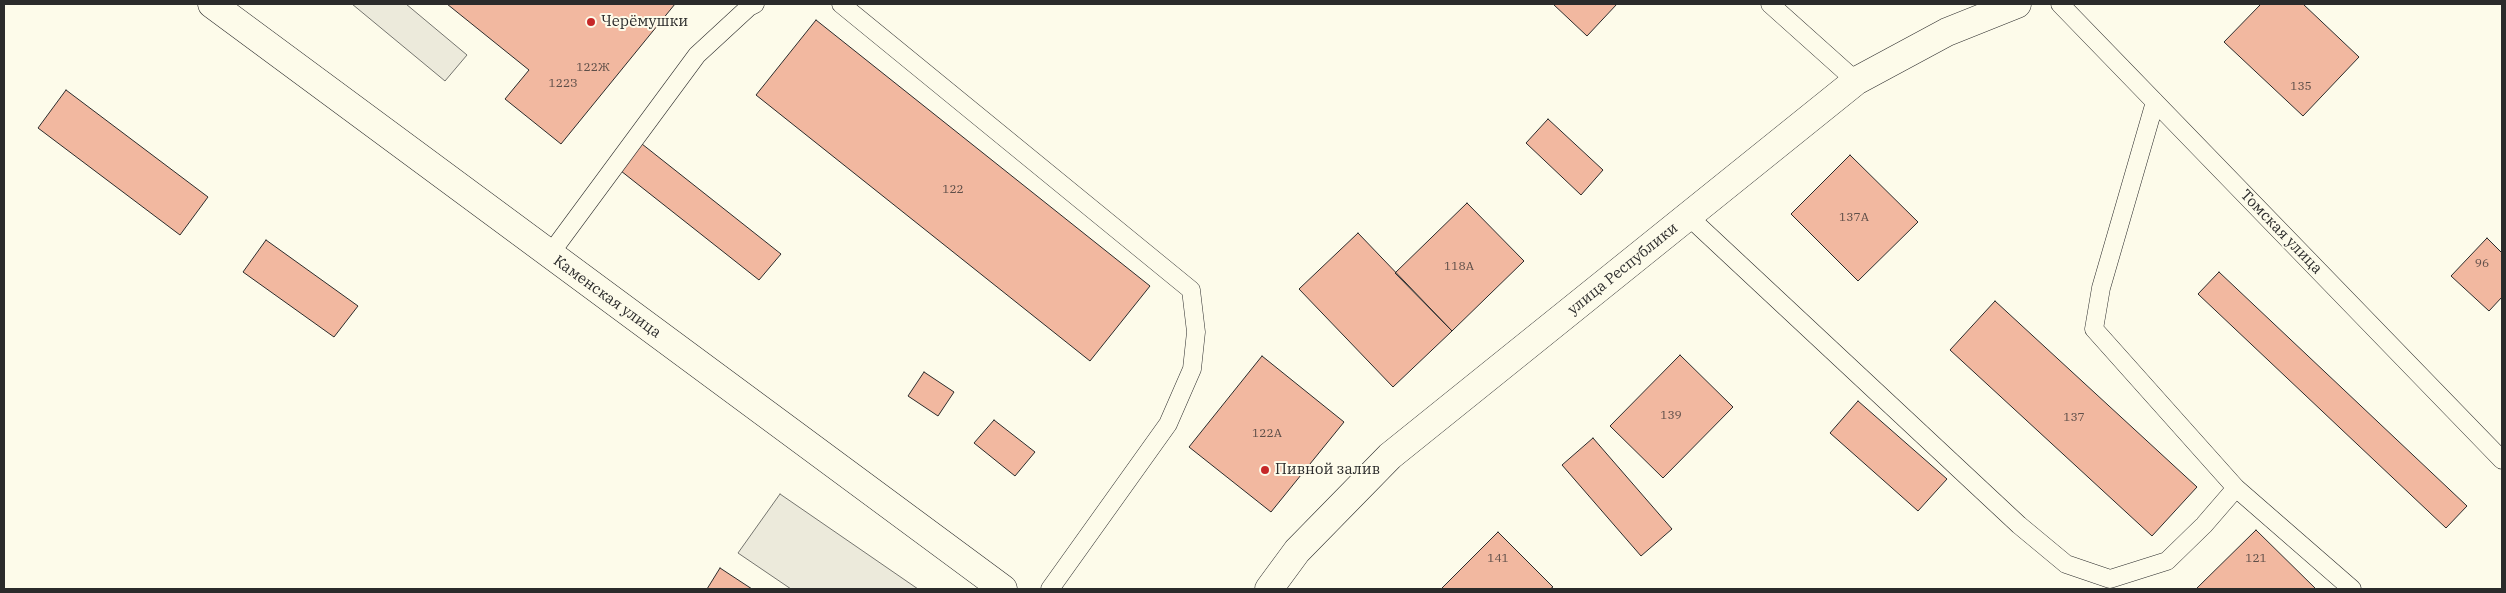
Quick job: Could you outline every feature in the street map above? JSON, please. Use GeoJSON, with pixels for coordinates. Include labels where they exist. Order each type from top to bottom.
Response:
{"type":"FeatureCollection","features":[{"type":"Feature","properties":{"kind":"main road","name":"Каменская улица"},"geometry":{"type":"LineString","coordinates":[[212,4],[1003,589]]}},
{"type":"Feature","properties":{"kind":"main road","name":"улица Республики"},"geometry":{"type":"LineString","coordinates":[[1269,589],[1297,551],[1390,456],[1856,82],[1948,32],[2017,4]]}},
{"type":"Feature","properties":{"kind":"lane"},"geometry":{"type":"LineString","coordinates":[[841,4],[1191,290],[1196,332],[1192,369],[1168,424],[1050,589]]}},
{"type":"Feature","properties":{"kind":"lane"},"geometry":{"type":"LineString","coordinates":[[1770,4],[1856,82]]}},
{"type":"Feature","properties":{"kind":"lane","name":"Томская улица"},"geometry":{"type":"LineString","coordinates":[[2060,4],[2502,460]]}},
{"type":"Feature","properties":{"kind":"lane"},"geometry":{"type":"LineString","coordinates":[[550,254],[697,55],[750,5]]}},
{"type":"Feature","properties":{"kind":"lane"},"geometry":{"type":"LineString","coordinates":[[2155,102],[2101,288],[2094,329],[2236,488],[2352,589]]}},
{"type":"Feature","properties":{"kind":"lane"},"geometry":{"type":"LineString","coordinates":[[1688,216],[2019,525],[2066,564],[2110,579],[2167,561],[2204,525],[2236,488]]}},
{"type":"Feature","properties":{"kind":"shaded area"},"geometry":{"type":"Polygon","coordinates":[[[352,4],[406,4],[467,55],[445,81],[352,4]]]}},
{"type":"Feature","properties":{"kind":"shaded area"},"geometry":{"type":"Polygon","coordinates":[[[780,494],[918,589],[791,589],[738,553],[780,494]]]}},
{"type":"Feature","properties":{"kind":"building"},"geometry":{"type":"Polygon","coordinates":[[[447,4],[675,4],[561,144],[505,99],[529,70],[447,4]]]}},
{"type":"Feature","properties":{"kind":"building"},"geometry":{"type":"Polygon","coordinates":[[[1553,4],[1617,4],[1587,36],[1553,4]]]}},
{"type":"Feature","properties":{"kind":"building"},"geometry":{"type":"Polygon","coordinates":[[[2261,4],[2303,4],[2359,57],[2303,116],[2224,42],[2261,4]]]}},
{"type":"Feature","properties":{"kind":"building"},"geometry":{"type":"Polygon","coordinates":[[[816,20],[1150,286],[1090,361],[756,95],[816,20]]]}},
{"type":"Feature","properties":{"kind":"building"},"geometry":{"type":"Polygon","coordinates":[[[66,90],[208,197],[180,235],[38,128],[66,90]]]}},
{"type":"Feature","properties":{"kind":"building"},"geometry":{"type":"Polygon","coordinates":[[[1548,119],[1603,170],[1581,195],[1526,143],[1548,119]]]}},
{"type":"Feature","properties":{"kind":"building"},"geometry":{"type":"Polygon","coordinates":[[[642,144],[781,254],[759,280],[621,171],[642,144]]]}},
{"type":"Feature","properties":{"kind":"building"},"geometry":{"type":"Polygon","coordinates":[[[1850,155],[1918,222],[1858,281],[1791,214],[1850,155]]]}},
{"type":"Feature","properties":{"kind":"building"},"geometry":{"type":"Polygon","coordinates":[[[1467,203],[1524,261],[1452,331],[1395,273],[1467,203]]]}},
{"type":"Feature","properties":{"kind":"building"},"geometry":{"type":"Polygon","coordinates":[[[1358,233],[1452,331],[1393,387],[1299,289],[1358,233]]]}},
{"type":"Feature","properties":{"kind":"building"},"geometry":{"type":"Polygon","coordinates":[[[2487,238],[2502,253],[2502,297],[2489,311],[2451,276],[2487,238]]]}},
{"type":"Feature","properties":{"kind":"building"},"geometry":{"type":"Polygon","coordinates":[[[266,240],[358,306],[334,337],[243,272],[266,240]]]}},
{"type":"Feature","properties":{"kind":"building"},"geometry":{"type":"Polygon","coordinates":[[[2219,272],[2467,506],[2446,528],[2198,294],[2219,272]]]}},
{"type":"Feature","properties":{"kind":"building"},"geometry":{"type":"Polygon","coordinates":[[[1995,301],[2197,487],[2152,536],[1950,350],[1995,301]]]}},
{"type":"Feature","properties":{"kind":"building"},"geometry":{"type":"Polygon","coordinates":[[[1680,355],[1733,407],[1663,478],[1610,426],[1680,355]]]}},
{"type":"Feature","properties":{"kind":"building"},"geometry":{"type":"Polygon","coordinates":[[[1262,356],[1344,422],[1271,512],[1189,447],[1262,356]]]}},
{"type":"Feature","properties":{"kind":"building"},"geometry":{"type":"Polygon","coordinates":[[[924,372],[954,392],[938,416],[908,396],[924,372]]]}},
{"type":"Feature","properties":{"kind":"building"},"geometry":{"type":"Polygon","coordinates":[[[1858,401],[1947,479],[1918,511],[1830,433],[1858,401]]]}},
{"type":"Feature","properties":{"kind":"building"},"geometry":{"type":"Polygon","coordinates":[[[994,420],[1035,452],[1015,476],[974,443],[994,420]]]}},
{"type":"Feature","properties":{"kind":"building"},"geometry":{"type":"Polygon","coordinates":[[[1593,438],[1672,529],[1641,556],[1562,465],[1593,438]]]}},
{"type":"Feature","properties":{"kind":"building"},"geometry":{"type":"Polygon","coordinates":[[[2256,530],[2316,589],[2196,589],[2256,530]]]}},
{"type":"Feature","properties":{"kind":"building"},"geometry":{"type":"Polygon","coordinates":[[[1498,532],[1553,587],[1550,589],[1441,589],[1498,532]]]}},
{"type":"Feature","properties":{"kind":"building"},"geometry":{"type":"Polygon","coordinates":[[[720,568],[752,589],[707,589],[720,568]]]}},
{"type":"Feature","properties":{"kind":"place","name":"Черёмушки"},"geometry":{"type":"Point","coordinates":[591,22]}},
{"type":"Feature","properties":{"kind":"place","name":"Пивной залив"},"geometry":{"type":"Point","coordinates":[1265,470]}}]}
